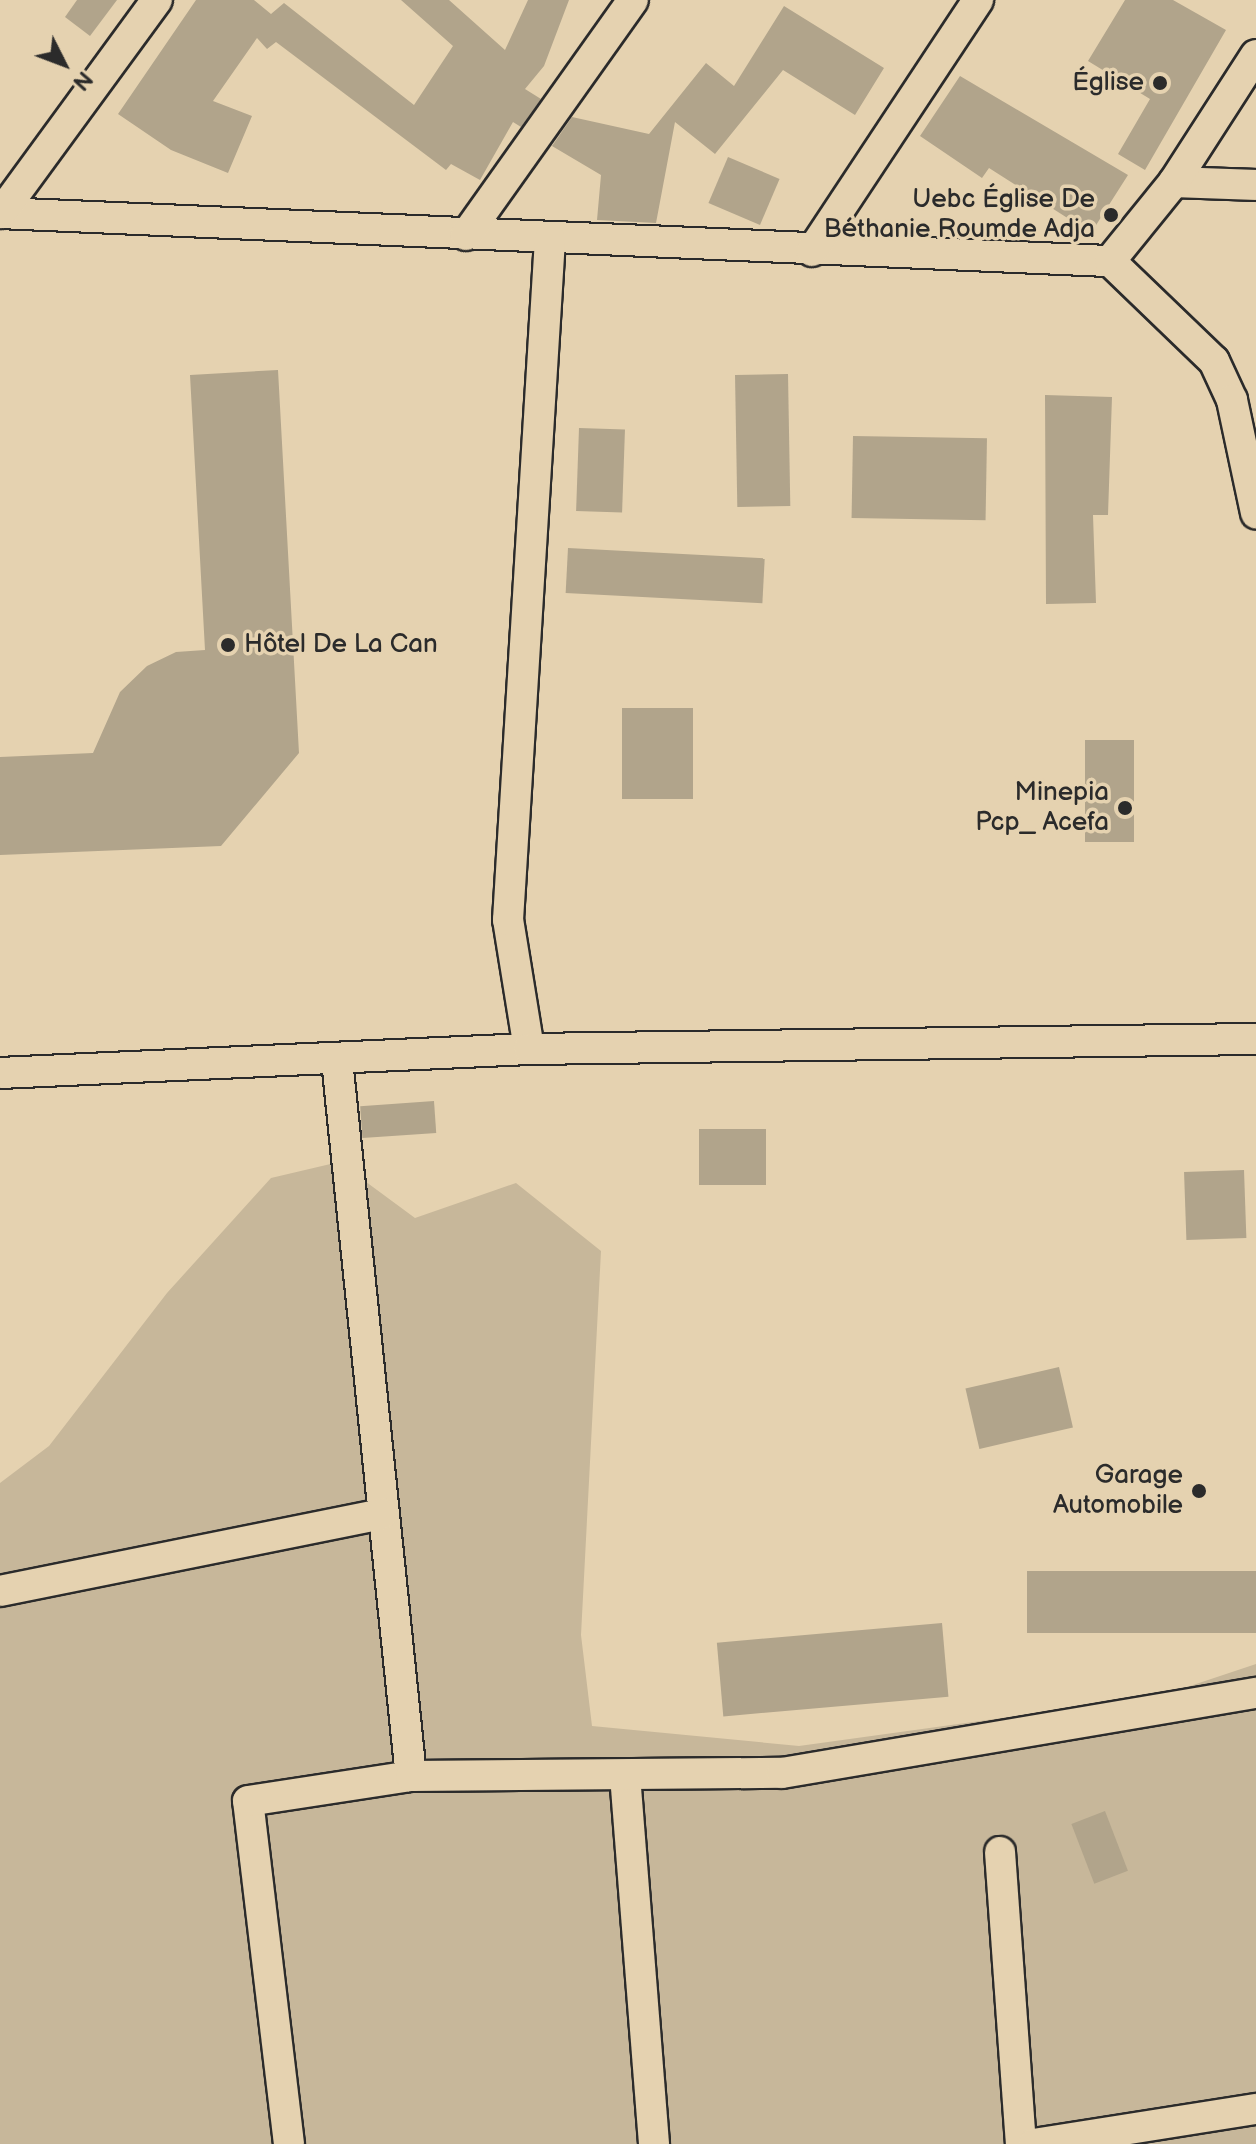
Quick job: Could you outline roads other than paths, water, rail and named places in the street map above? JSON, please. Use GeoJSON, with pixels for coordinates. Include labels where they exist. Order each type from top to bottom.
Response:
{"type":"FeatureCollection","features":[{"type":"Feature","properties":{"kind":"street"},"geometry":{"type":"LineString","coordinates":[[1,213],[157,0]]}},
{"type":"Feature","properties":{"kind":"street"},"geometry":{"type":"LineString","coordinates":[[466,235],[633,0]]}},
{"type":"Feature","properties":{"kind":"street"},"geometry":{"type":"LineString","coordinates":[[812,251],[978,0]]}},
{"type":"Feature","properties":{"kind":"street"},"geometry":{"type":"LineString","coordinates":[[1110,261],[1174,182],[1256,55]]}},
{"type":"Feature","properties":{"kind":"street"},"geometry":{"type":"LineString","coordinates":[[1174,182],[1256,185]]}},
{"type":"Feature","properties":{"kind":"street"},"geometry":{"type":"LineString","coordinates":[[1,213],[812,251],[1110,261],[1214,361],[1232,400],[1256,513]]}},
{"type":"Feature","properties":{"kind":"street"},"geometry":{"type":"LineString","coordinates":[[529,1049],[508,920],[550,239]]}},
{"type":"Feature","properties":{"kind":"street"},"geometry":{"type":"LineString","coordinates":[[0,1073],[529,1049],[1256,1039]]}},
{"type":"Feature","properties":{"kind":"street"},"geometry":{"type":"LineString","coordinates":[[337,1060],[411,1776]]}},
{"type":"Feature","properties":{"kind":"street"},"geometry":{"type":"LineString","coordinates":[[0,1591],[382,1514]]}},
{"type":"Feature","properties":{"kind":"street"},"geometry":{"type":"LineString","coordinates":[[289,2144],[248,1801],[411,1776],[782,1773],[1256,1693]]}},
{"type":"Feature","properties":{"kind":"street"},"geometry":{"type":"LineString","coordinates":[[625,1775],[654,2144]]}},
{"type":"Feature","properties":{"kind":"street"},"geometry":{"type":"LineString","coordinates":[[1000,1852],[1021,2144]]}},
{"type":"Feature","properties":{"kind":"street"},"geometry":{"type":"LineString","coordinates":[[1034,2144],[1256,2109]]}},
{"type":"Feature","properties":{"kind":"place","name":"Église"},"geometry":{"type":"Point","coordinates":[1160,83]}},
{"type":"Feature","properties":{"kind":"place","name":"Uebc Église De Béthanie Roumde Adja"},"geometry":{"type":"Point","coordinates":[1111,215]}},
{"type":"Feature","properties":{"kind":"place","name":"Hôtel De La Can"},"geometry":{"type":"Point","coordinates":[228,645]}},
{"type":"Feature","properties":{"kind":"place","name":"Minepia Pcp_ Acefa"},"geometry":{"type":"Point","coordinates":[1125,808]}},
{"type":"Feature","properties":{"kind":"place","name":"Garage Automobile"},"geometry":{"type":"Point","coordinates":[1199,1491]}}]}
